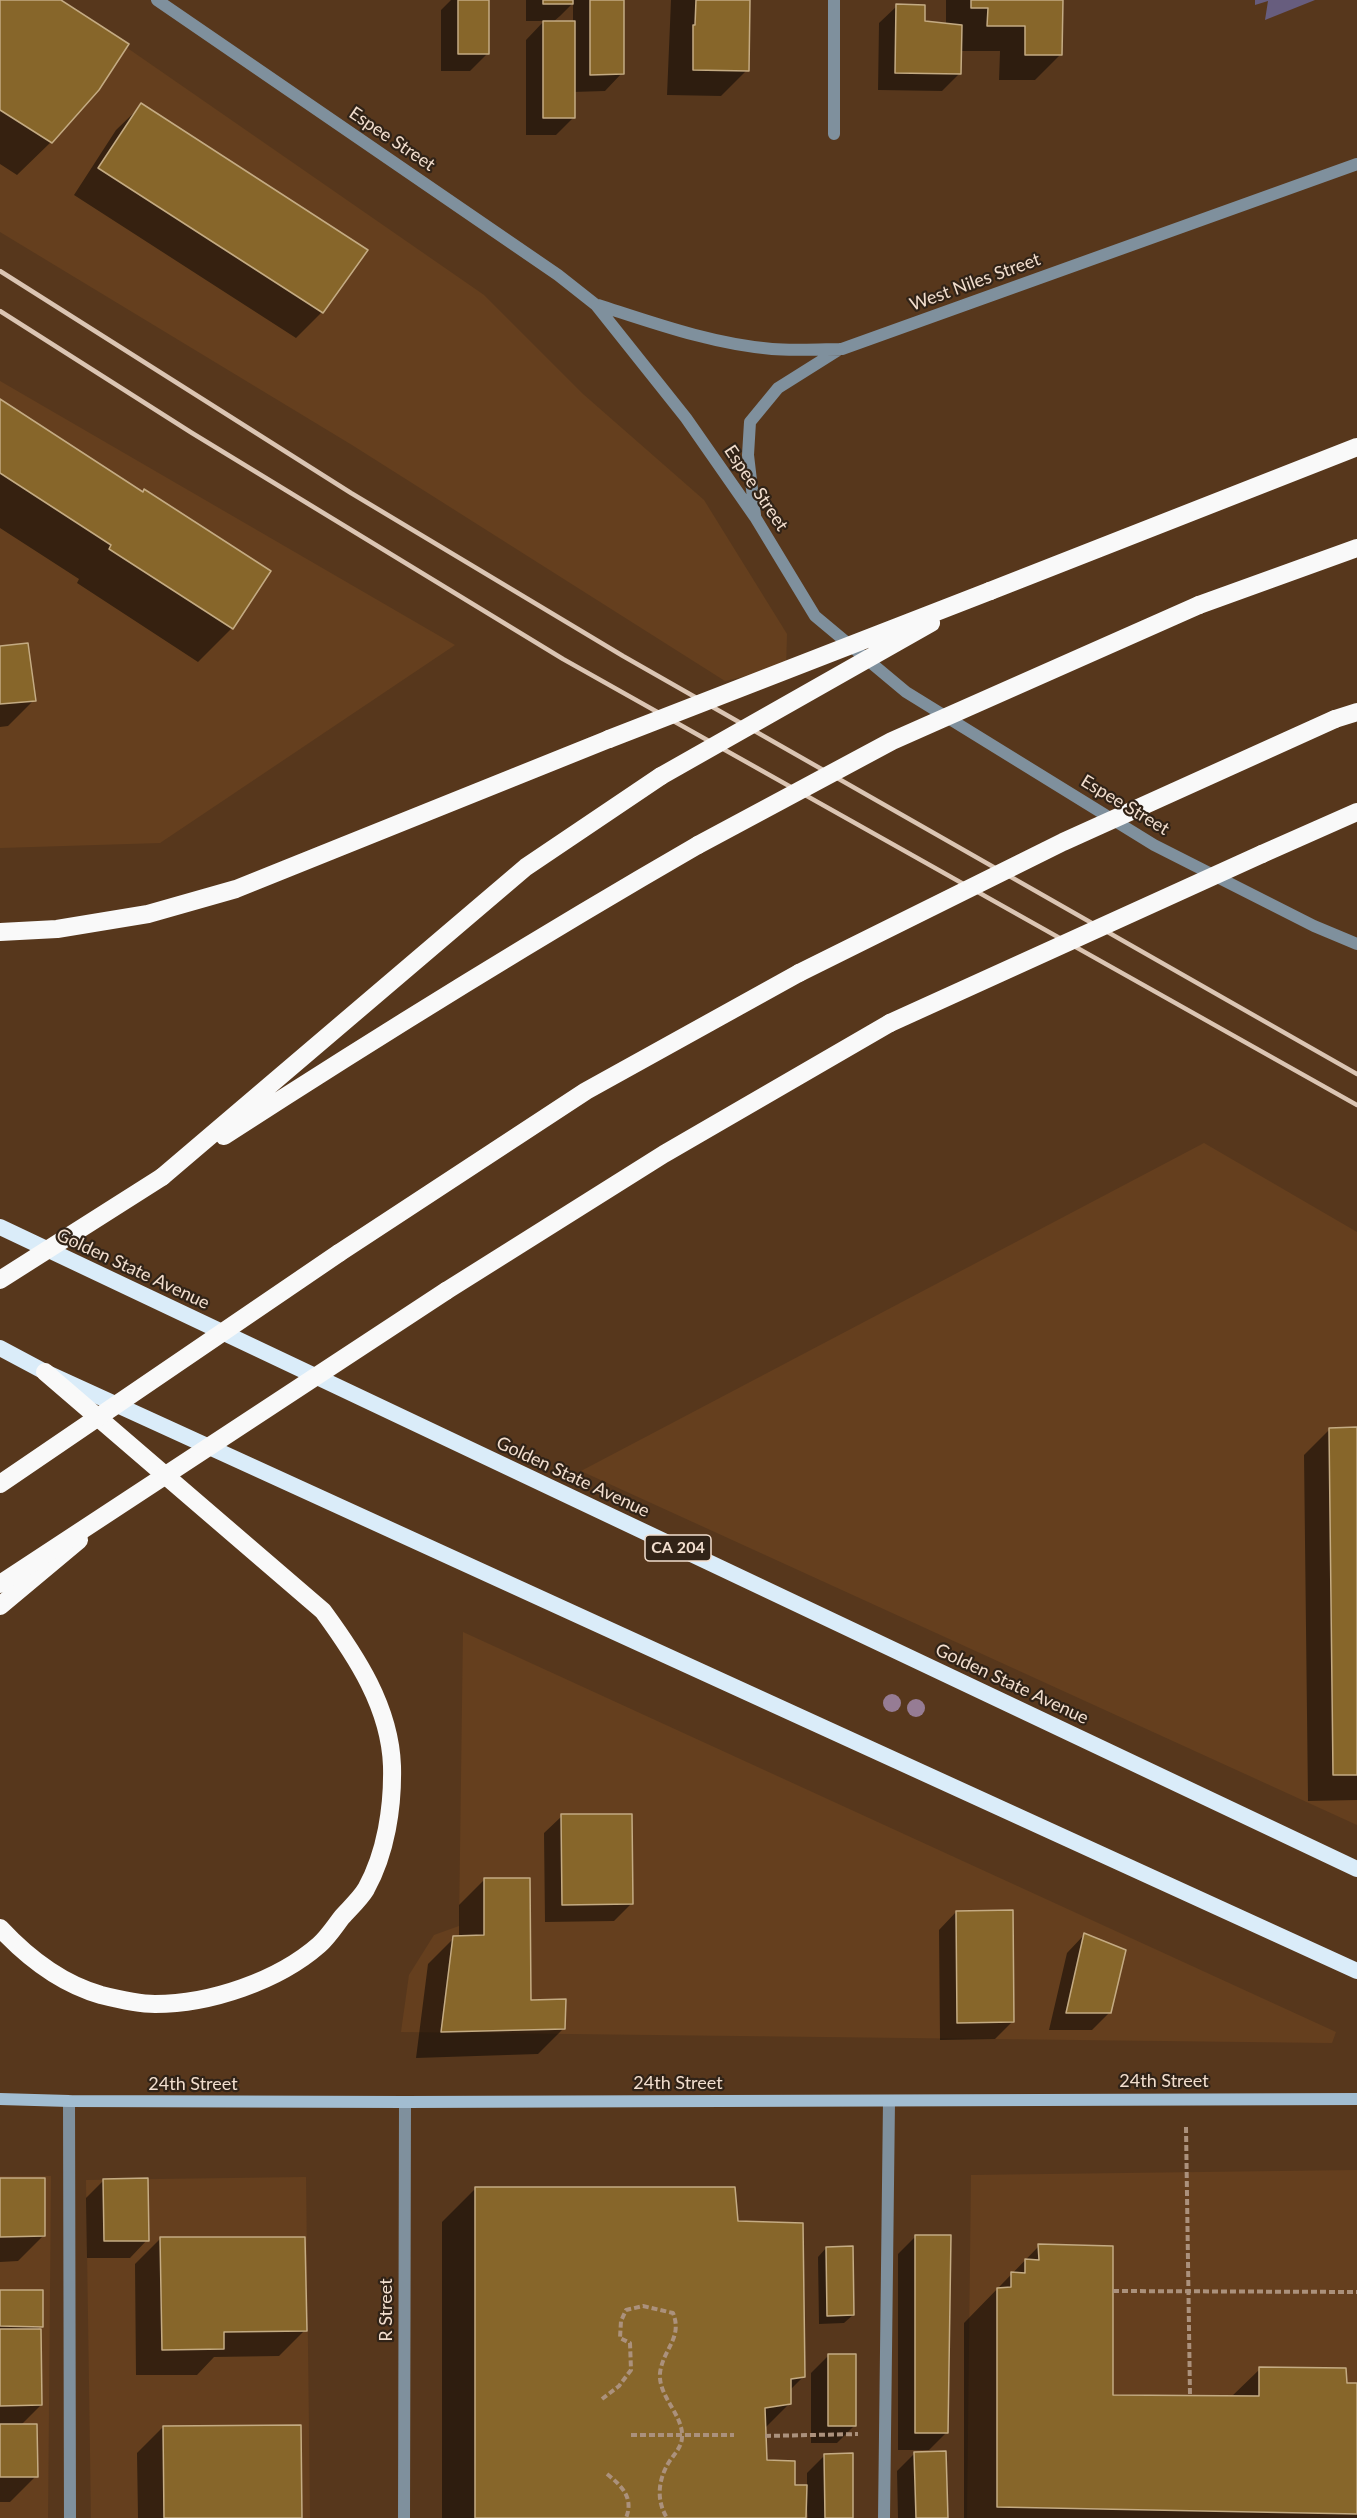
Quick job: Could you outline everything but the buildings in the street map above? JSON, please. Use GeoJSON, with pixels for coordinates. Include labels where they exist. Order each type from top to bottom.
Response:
{"type":"FeatureCollection","features":[{"type":"Feature","properties":{"kind":"highway"},"geometry":{"type":"LineString","coordinates":[[0,932],[57,929],[148,914],[236,889],[609,739],[1357,447]]}},
{"type":"Feature","properties":{"kind":"highway"},"geometry":{"type":"LineString","coordinates":[[0,1281],[387,1031],[549,931],[698,845],[892,741],[1199,605],[1357,548]]}},
{"type":"Feature","properties":{"kind":"highway"},"geometry":{"type":"LineString","coordinates":[[162,1177],[526,867],[661,776],[990,591]]}},
{"type":"Feature","properties":{"kind":"highway"},"geometry":{"type":"LineString","coordinates":[[0,1484],[339,1253],[586,1091],[799,972],[1063,842],[1335,719],[1357,712]]}},
{"type":"Feature","properties":{"kind":"highway"},"geometry":{"type":"LineString","coordinates":[[0,1584],[446,1291],[664,1154],[890,1023],[1357,812]]}},
{"type":"Feature","properties":{"kind":"highway"},"geometry":{"type":"LineString","coordinates":[[1262,854],[1357,824]]}},
{"type":"Feature","properties":{"kind":"highway","name":"Golden State Avenue"},"geometry":{"type":"LineString","coordinates":[[0,1227],[1357,1869]]}},
{"type":"Feature","properties":{"kind":"highway"},"geometry":{"type":"LineString","coordinates":[[0,1348],[45,1372],[1357,1971]]}},
{"type":"Feature","properties":{"kind":"highway"},"geometry":{"type":"LineString","coordinates":[[0,1928],[17,1946],[54,1974],[100,1995],[154,2004],[189,2000],[240,1989],[281,1972],[319,1944],[365,1890],[383,1848],[390,1805],[392,1764],[386,1730],[371,1685],[352,1651],[323,1611],[45,1372]]}},
{"type":"Feature","properties":{"kind":"highway"},"geometry":{"type":"LineString","coordinates":[[0,1606],[116,1508]]}},
{"type":"Feature","properties":{"kind":"main road","name":"24th Street"},"geometry":{"type":"LineString","coordinates":[[0,2099],[405,2102],[1357,2099]]}},
{"type":"Feature","properties":{"kind":"street","name":"Espee Street"},"geometry":{"type":"LineString","coordinates":[[157,0],[558,275],[596,305],[687,418],[755,517],[815,616],[906,692],[1154,845],[1314,926],[1357,944]]}},
{"type":"Feature","properties":{"kind":"street"},"geometry":{"type":"LineString","coordinates":[[834,0],[834,134]]}},
{"type":"Feature","properties":{"kind":"street","name":"West Niles Street"},"geometry":{"type":"LineString","coordinates":[[596,305],[725,342],[773,349],[842,349],[1357,164]]}},
{"type":"Feature","properties":{"kind":"street"},"geometry":{"type":"LineString","coordinates":[[755,517],[748,455],[750,422],[778,388],[842,349]]}},
{"type":"Feature","properties":{"kind":"street"},"geometry":{"type":"LineString","coordinates":[[69,2101],[70,2518]]}},
{"type":"Feature","properties":{"kind":"street"},"geometry":{"type":"LineString","coordinates":[[884,2518],[889,2101]]}},
{"type":"Feature","properties":{"kind":"street","name":"R Street"},"geometry":{"type":"LineString","coordinates":[[404,2518],[405,2102]]}},
{"type":"Feature","properties":{"kind":"path"},"geometry":{"type":"LineString","coordinates":[[1186,2099],[1190,2395]]}},
{"type":"Feature","properties":{"kind":"path"},"geometry":{"type":"LineString","coordinates":[[1113,2291],[1357,2292]]}},
{"type":"Feature","properties":{"kind":"path"},"geometry":{"type":"LineString","coordinates":[[602,2399],[619,2386],[631,2370],[630,2343],[620,2338],[621,2321],[626,2310],[643,2306],[672,2313],[676,2322],[676,2331],[662,2362],[660,2377],[669,2407],[680,2423],[682,2435],[680,2446],[668,2464],[658,2496],[667,2518]]}},
{"type":"Feature","properties":{"kind":"path"},"geometry":{"type":"LineString","coordinates":[[765,2436],[885,2434]]}},
{"type":"Feature","properties":{"kind":"path"},"geometry":{"type":"LineString","coordinates":[[631,2435],[734,2435]]}},
{"type":"Feature","properties":{"kind":"path"},"geometry":{"type":"LineString","coordinates":[[607,2475],[622,2487],[628,2497],[627,2518]]}},
{"type":"Feature","properties":{"kind":"shaded area"},"geometry":{"type":"Polygon","coordinates":[[[0,0],[58,0],[484,295],[583,394],[704,500],[787,634],[786,667],[725,681],[352,445],[0,232],[0,0]]]}},
{"type":"Feature","properties":{"kind":"shaded area"},"geometry":{"type":"Polygon","coordinates":[[[1255,0],[1315,0],[1265,20],[1268,1],[1255,5],[1255,0]]]}},
{"type":"Feature","properties":{"kind":"shaded area"},"geometry":{"type":"Polygon","coordinates":[[[0,381],[455,645],[160,843],[0,848],[0,381]]]}},
{"type":"Feature","properties":{"kind":"shaded area"},"geometry":{"type":"Polygon","coordinates":[[[1204,1143],[1357,1232],[1357,1825],[581,1471],[1204,1143]]]}},
{"type":"Feature","properties":{"kind":"shaded area"},"geometry":{"type":"Polygon","coordinates":[[[463,1632],[1336,2032],[1332,2043],[401,2032],[409,1975],[434,1935],[459,1926],[463,1632]]]}},
{"type":"Feature","properties":{"kind":"shaded area"},"geometry":{"type":"Polygon","coordinates":[[[1357,2170],[1357,2518],[967,2518],[971,2175],[1357,2170]]]}},
{"type":"Feature","properties":{"kind":"shaded area"},"geometry":{"type":"Polygon","coordinates":[[[0,2176],[51,2176],[48,2518],[0,2518],[0,2176]]]}},
{"type":"Feature","properties":{"kind":"shaded area"},"geometry":{"type":"Polygon","coordinates":[[[306,2177],[310,2518],[91,2518],[86,2180],[306,2177]]]}},
{"type":"Feature","properties":{"kind":"railway"},"geometry":{"type":"LineString","coordinates":[[0,271],[351,493],[623,656],[1357,1074]]}},
{"type":"Feature","properties":{"kind":"railway"},"geometry":{"type":"LineString","coordinates":[[0,311],[192,433],[563,659],[1357,1105]]}}]}
